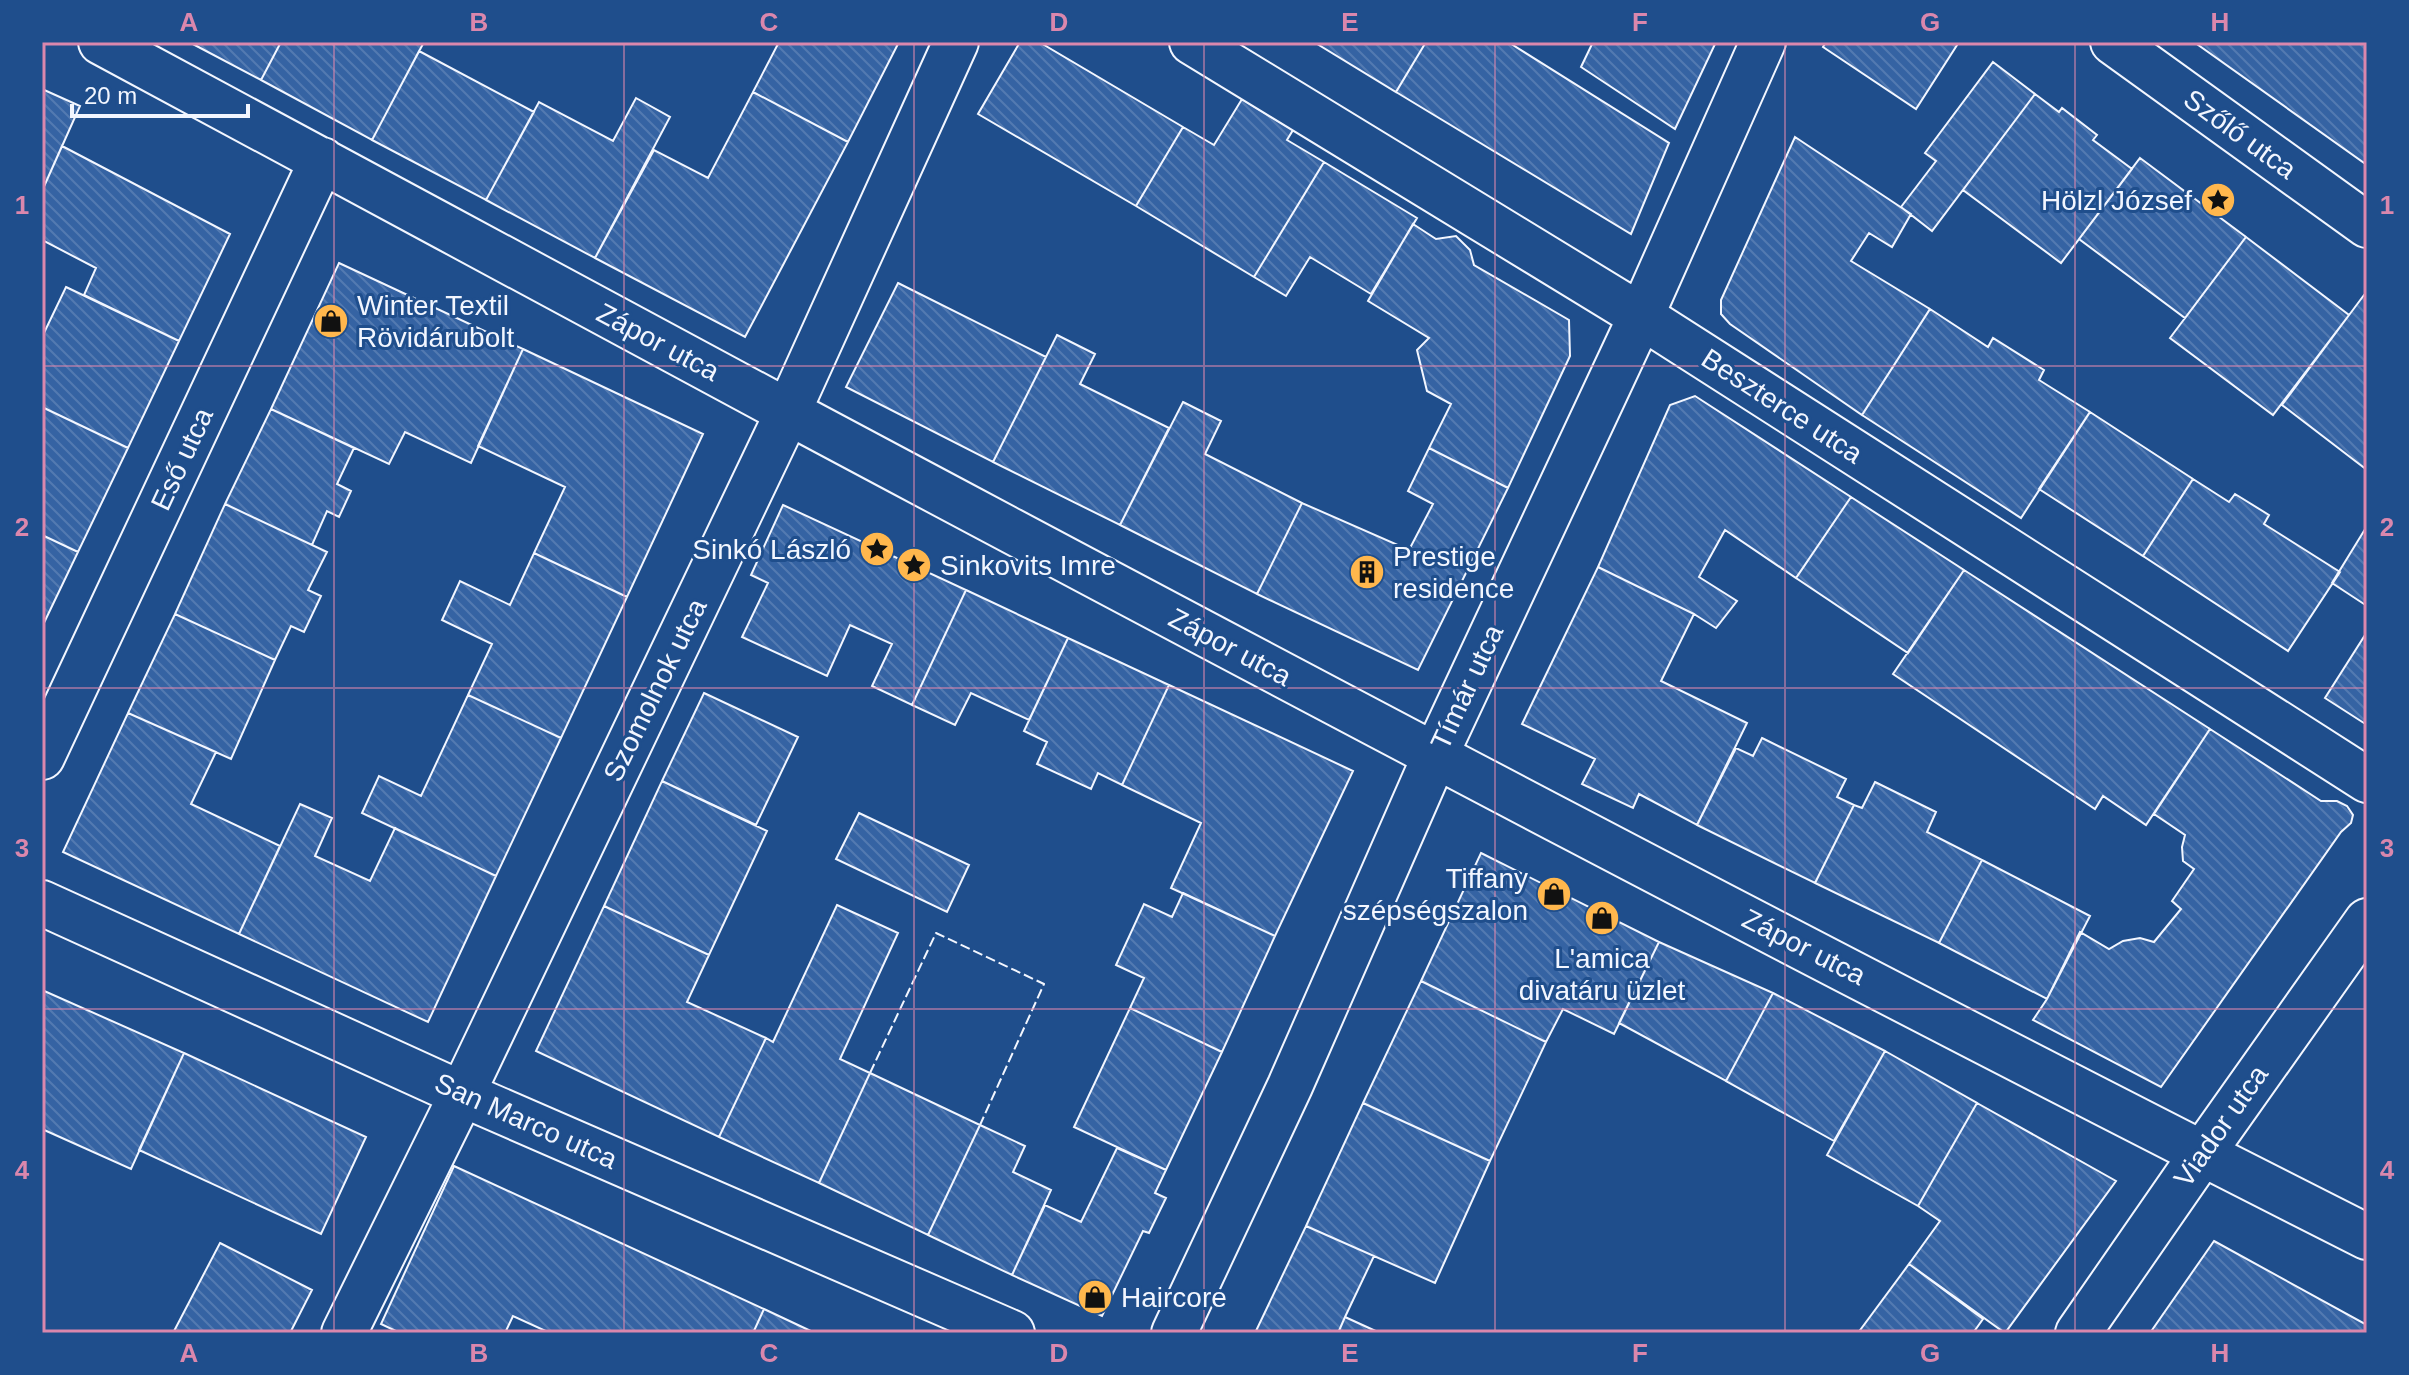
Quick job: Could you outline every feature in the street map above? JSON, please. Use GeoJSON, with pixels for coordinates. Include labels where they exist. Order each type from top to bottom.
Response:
{"type":"FeatureCollection","features":[{"type":"Feature","properties":{"kind":"street","name":"Zápor utca"},"geometry":{"type":"LineString","coordinates":[[101,42],[1435,756],[2367,1237]]}},
{"type":"Feature","properties":{"kind":"street","name":"Szomolnok utca"},"geometry":{"type":"LineString","coordinates":[[344,1333],[462,1094],[788,412],[956,42]]}},
{"type":"Feature","properties":{"kind":"street","name":"Beszterce utca"},"geometry":{"type":"LineString","coordinates":[[1192,42],[1641,316],[2367,780]]}},
{"type":"Feature","properties":{"kind":"street","name":"Tímár utca"},"geometry":{"type":"LineString","coordinates":[[1174,1333],[1290,1086],[1435,756],[1641,316],[1763,42]]}},
{"type":"Feature","properties":{"kind":"street","name":"Szőlő utca"},"geometry":{"type":"LineString","coordinates":[[2113,42],[2367,225]]}},
{"type":"Feature","properties":{"kind":"street","name":"Eső utca"},"geometry":{"type":"LineString","coordinates":[[42,757],[322,160]]}},
{"type":"Feature","properties":{"kind":"street","name":"San Marco utca"},"geometry":{"type":"LineString","coordinates":[[42,903],[462,1094],[1012,1333]]}},
{"type":"Feature","properties":{"kind":"street","name":"Viador utca"},"geometry":{"type":"LineString","coordinates":[[2078,1333],[2367,921]]}},
{"type":"Feature","properties":{"kind":"building"},"geometry":{"type":"Polygon","coordinates":[[[189,42],[281,42],[261,80],[189,42]]]}},
{"type":"Feature","properties":{"kind":"building"},"geometry":{"type":"Polygon","coordinates":[[[281,42],[424,42],[372,140],[261,80],[281,42]]]}},
{"type":"Feature","properties":{"kind":"building"},"geometry":{"type":"Polygon","coordinates":[[[779,42],[899,42],[848,142],[753,92],[779,42]]]}},
{"type":"Feature","properties":{"kind":"building"},"geometry":{"type":"Polygon","coordinates":[[[1020,42],[1039,42],[1183,127],[1136,206],[978,114],[1020,42]]]}},
{"type":"Feature","properties":{"kind":"building"},"geometry":{"type":"Polygon","coordinates":[[[1314,42],[1426,42],[1396,92],[1314,42]]]}},
{"type":"Feature","properties":{"kind":"building"},"geometry":{"type":"Polygon","coordinates":[[[1426,42],[1508,42],[1669,143],[1631,234],[1396,92],[1426,42]]]}},
{"type":"Feature","properties":{"kind":"building"},"geometry":{"type":"Polygon","coordinates":[[[1593,42],[1716,42],[1675,129],[1581,67],[1593,42]]]}},
{"type":"Feature","properties":{"kind":"building"},"geometry":{"type":"Polygon","coordinates":[[[1826,42],[1959,42],[1916,109],[1823,47],[1826,42]]]}},
{"type":"Feature","properties":{"kind":"building"},"geometry":{"type":"Polygon","coordinates":[[[2194,42],[2367,42],[2367,165],[2194,42]]]}},
{"type":"Feature","properties":{"kind":"building"},"geometry":{"type":"Polygon","coordinates":[[[419,51],[534,112],[486,200],[372,140],[419,51]]]}},
{"type":"Feature","properties":{"kind":"building"},"geometry":{"type":"Polygon","coordinates":[[[1993,62],[2035,94],[1932,231],[1901,207],[1936,161],[1925,153],[1993,62]]]}},
{"type":"Feature","properties":{"kind":"building"},"geometry":{"type":"Polygon","coordinates":[[[42,89],[80,106],[42,191],[42,89]]]}},
{"type":"Feature","properties":{"kind":"building"},"geometry":{"type":"Polygon","coordinates":[[[753,92],[848,142],[745,337],[595,258],[654,150],[708,178],[753,92]]]}},
{"type":"Feature","properties":{"kind":"building"},"geometry":{"type":"Polygon","coordinates":[[[2035,94],[2059,112],[2062,108],[2097,135],[2093,140],[2132,169],[2061,263],[1963,190],[2035,94]]]}},
{"type":"Feature","properties":{"kind":"building"},"geometry":{"type":"Polygon","coordinates":[[[636,98],[670,117],[595,258],[486,200],[539,102],[613,141],[636,98]]]}},
{"type":"Feature","properties":{"kind":"building"},"geometry":{"type":"Polygon","coordinates":[[[1242,99],[1293,130],[1287,140],[1324,162],[1254,277],[1136,206],[1183,127],[1214,145],[1242,99]]]}},
{"type":"Feature","properties":{"kind":"building"},"geometry":{"type":"Polygon","coordinates":[[[1795,137],[1911,214],[1892,247],[1869,233],[1851,261],[1930,309],[1862,415],[1730,324],[1721,314],[1721,300],[1795,137]]]}},
{"type":"Feature","properties":{"kind":"building"},"geometry":{"type":"Polygon","coordinates":[[[62,146],[230,234],[179,341],[84,295],[96,268],[42,240],[42,191],[62,146]]]}},
{"type":"Feature","properties":{"kind":"building"},"geometry":{"type":"Polygon","coordinates":[[[2140,158],[2246,237],[2185,318],[2079,239],[2140,158]]]}},
{"type":"Feature","properties":{"kind":"building"},"geometry":{"type":"Polygon","coordinates":[[[1324,162],[1417,218],[1371,294],[1310,257],[1286,296],[1254,277],[1324,162]]]}},
{"type":"Feature","properties":{"kind":"building"},"geometry":{"type":"Polygon","coordinates":[[[1413,224],[1436,239],[1456,236],[1470,250],[1474,265],[1569,320],[1570,356],[1508,488],[1429,448],[1451,404],[1427,391],[1417,350],[1429,338],[1368,301],[1413,224]]]}},
{"type":"Feature","properties":{"kind":"building"},"geometry":{"type":"Polygon","coordinates":[[[2246,237],[2349,315],[2273,415],[2170,338],[2246,237]]]}},
{"type":"Feature","properties":{"kind":"building"},"geometry":{"type":"Polygon","coordinates":[[[339,263],[523,349],[471,463],[405,432],[389,464],[271,409],[339,263]]]}},
{"type":"Feature","properties":{"kind":"building"},"geometry":{"type":"Polygon","coordinates":[[[898,283],[1046,357],[993,462],[846,387],[898,283]]]}},
{"type":"Feature","properties":{"kind":"building"},"geometry":{"type":"Polygon","coordinates":[[[66,287],[179,341],[128,448],[42,407],[42,337],[66,287]]]}},
{"type":"Feature","properties":{"kind":"building"},"geometry":{"type":"Polygon","coordinates":[[[2364,295],[2367,297],[2367,470],[2282,405],[2364,295]]]}},
{"type":"Feature","properties":{"kind":"building"},"geometry":{"type":"Polygon","coordinates":[[[1930,309],[1988,347],[1993,338],[2044,370],[2039,380],[2090,412],[2021,518],[1862,415],[1930,309]]]}},
{"type":"Feature","properties":{"kind":"building"},"geometry":{"type":"Polygon","coordinates":[[[1057,335],[1095,354],[1080,384],[1169,428],[1120,525],[993,462],[1057,335]]]}},
{"type":"Feature","properties":{"kind":"building"},"geometry":{"type":"Polygon","coordinates":[[[523,349],[703,434],[627,597],[534,553],[565,487],[478,446],[523,349]]]}},
{"type":"Feature","properties":{"kind":"building"},"geometry":{"type":"Polygon","coordinates":[[[1695,396],[1851,497],[1796,578],[1725,530],[1699,577],[1737,601],[1716,628],[1598,567],[1670,405],[1695,396]]]}},
{"type":"Feature","properties":{"kind":"building"},"geometry":{"type":"Polygon","coordinates":[[[1183,402],[1221,421],[1205,454],[1302,503],[1257,594],[1120,525],[1183,402]]]}},
{"type":"Feature","properties":{"kind":"building"},"geometry":{"type":"Polygon","coordinates":[[[42,407],[128,448],[78,552],[42,535],[42,407]]]}},
{"type":"Feature","properties":{"kind":"building"},"geometry":{"type":"Polygon","coordinates":[[[271,409],[354,448],[337,484],[351,491],[339,517],[327,511],[312,545],[225,504],[271,409]]]}},
{"type":"Feature","properties":{"kind":"building"},"geometry":{"type":"Polygon","coordinates":[[[2090,412],[2193,479],[2143,556],[2039,489],[2090,412]]]}},
{"type":"Feature","properties":{"kind":"building","name":"Prestige residence"},"geometry":{"type":"Polygon","coordinates":[[[1429,448],[1508,488],[1418,670],[1257,594],[1302,503],[1409,550],[1433,504],[1408,491],[1429,448]]]}},
{"type":"Feature","properties":{"kind":"building"},"geometry":{"type":"Polygon","coordinates":[[[2193,479],[2229,502],[2235,494],[2269,515],[2264,524],[2340,572],[2288,651],[2143,556],[2193,479]]]}},
{"type":"Feature","properties":{"kind":"building"},"geometry":{"type":"Polygon","coordinates":[[[1851,497],[1964,570],[1908,653],[1796,578],[1851,497]]]}},
{"type":"Feature","properties":{"kind":"building"},"geometry":{"type":"Polygon","coordinates":[[[225,504],[327,552],[308,590],[321,596],[304,632],[291,626],[275,660],[175,614],[225,504]]]}},
{"type":"Feature","properties":{"kind":"building"},"geometry":{"type":"Polygon","coordinates":[[[783,505],[966,590],[912,705],[872,686],[892,644],[850,625],[827,676],[742,637],[768,583],[751,575],[783,505]]]}},
{"type":"Feature","properties":{"kind":"building"},"geometry":{"type":"Polygon","coordinates":[[[2367,526],[2367,606],[2332,583],[2367,526]]]}},
{"type":"Feature","properties":{"kind":"building"},"geometry":{"type":"Polygon","coordinates":[[[42,535],[78,552],[42,627],[42,535]]]}},
{"type":"Feature","properties":{"kind":"building"},"geometry":{"type":"Polygon","coordinates":[[[534,553],[627,597],[561,738],[468,695],[492,644],[442,620],[460,581],[510,605],[534,553]]]}},
{"type":"Feature","properties":{"kind":"building"},"geometry":{"type":"Polygon","coordinates":[[[1598,567],[1694,614],[1661,681],[1747,723],[1697,825],[1639,794],[1633,808],[1582,784],[1595,759],[1522,724],[1598,567]]]}},
{"type":"Feature","properties":{"kind":"building"},"geometry":{"type":"Polygon","coordinates":[[[1964,570],[2210,729],[2146,825],[2103,796],[2095,809],[1893,674],[1964,570]]]}},
{"type":"Feature","properties":{"kind":"building"},"geometry":{"type":"Polygon","coordinates":[[[966,590],[1068,638],[1029,720],[971,693],[955,725],[912,705],[966,590]]]}},
{"type":"Feature","properties":{"kind":"building"},"geometry":{"type":"Polygon","coordinates":[[[175,614],[275,660],[231,759],[128,713],[175,614]]]}},
{"type":"Feature","properties":{"kind":"building"},"geometry":{"type":"Polygon","coordinates":[[[2367,632],[2367,725],[2325,698],[2367,632]]]}},
{"type":"Feature","properties":{"kind":"building"},"geometry":{"type":"Polygon","coordinates":[[[1068,638],[1169,685],[1122,785],[1098,773],[1091,789],[1037,764],[1047,742],[1024,731],[1068,638]]]}},
{"type":"Feature","properties":{"kind":"building"},"geometry":{"type":"Polygon","coordinates":[[[1169,685],[1353,771],[1275,936],[1171,888],[1201,823],[1122,785],[1169,685]]]}},
{"type":"Feature","properties":{"kind":"building"},"geometry":{"type":"Polygon","coordinates":[[[704,693],[798,737],[756,825],[662,781],[704,693]]]}},
{"type":"Feature","properties":{"kind":"building"},"geometry":{"type":"Polygon","coordinates":[[[468,695],[561,738],[496,876],[362,813],[379,776],[421,796],[468,695]]]}},
{"type":"Feature","properties":{"kind":"building"},"geometry":{"type":"Polygon","coordinates":[[[128,713],[216,752],[191,804],[280,846],[239,934],[63,852],[128,713]]]}},
{"type":"Feature","properties":{"kind":"building"},"geometry":{"type":"Polygon","coordinates":[[[2210,729],[2321,801],[2337,801],[2347,806],[2353,815],[2351,823],[2341,832],[2161,1087],[2033,1020],[2047,999],[2080,932],[2109,949],[2123,941],[2140,938],[2154,942],[2181,909],[2172,901],[2194,869],[2183,861],[2185,835],[2154,814],[2210,729]]]}},
{"type":"Feature","properties":{"kind":"building"},"geometry":{"type":"Polygon","coordinates":[[[1762,738],[1846,779],[1837,797],[1854,805],[1815,883],[1697,825],[1736,748],[1753,756],[1762,738]]]}},
{"type":"Feature","properties":{"kind":"building"},"geometry":{"type":"Polygon","coordinates":[[[662,781],[767,831],[709,955],[604,906],[662,781]]]}},
{"type":"Feature","properties":{"kind":"building"},"geometry":{"type":"Polygon","coordinates":[[[1875,782],[1936,812],[1927,832],[1982,860],[1939,943],[1815,883],[1854,805],[1862,808],[1875,782]]]}},
{"type":"Feature","properties":{"kind":"building"},"geometry":{"type":"Polygon","coordinates":[[[300,804],[332,818],[315,856],[370,881],[395,828],[496,876],[428,1022],[239,934],[300,804]]]}},
{"type":"Feature","properties":{"kind":"building"},"geometry":{"type":"Polygon","coordinates":[[[859,813],[969,865],[947,912],[836,859],[859,813]]]}},
{"type":"Feature","properties":{"kind":"building"},"geometry":{"type":"Polygon","coordinates":[[[1481,853],[1659,942],[1614,1034],[1563,1009],[1546,1042],[1421,981],[1481,853]]]}},
{"type":"Feature","properties":{"kind":"building"},"geometry":{"type":"Polygon","coordinates":[[[1982,860],[2090,916],[2047,999],[1939,943],[1982,860]]]}},
{"type":"Feature","properties":{"kind":"building"},"geometry":{"type":"Polygon","coordinates":[[[1183,893],[1275,936],[1222,1052],[1130,1008],[1144,978],[1116,965],[1144,904],[1172,917],[1183,893]]]}},
{"type":"Feature","properties":{"kind":"building"},"geometry":{"type":"Polygon","coordinates":[[[837,905],[898,933],[840,1059],[870,1073],[819,1183],[719,1137],[766,1038],[773,1042],[837,905]]]}},
{"type":"Feature","properties":{"kind":"building"},"geometry":{"type":"Polygon","coordinates":[[[604,906],[709,955],[687,1002],[766,1038],[719,1137],[536,1051],[604,906]]]}},
{"type":"Feature","properties":{"kind":"building"},"geometry":{"type":"Polygon","coordinates":[[[1659,942],[1773,993],[1726,1081],[1619,1023],[1659,942]]]}},
{"type":"Feature","properties":{"kind":"building"},"geometry":{"type":"Polygon","coordinates":[[[1421,981],[1546,1042],[1490,1161],[1363,1103],[1421,981]]]}},
{"type":"Feature","properties":{"kind":"building"},"geometry":{"type":"Polygon","coordinates":[[[42,990],[184,1053],[131,1169],[42,1129],[42,990]]]}},
{"type":"Feature","properties":{"kind":"building"},"geometry":{"type":"Polygon","coordinates":[[[1773,993],[1885,1051],[1834,1141],[1726,1081],[1773,993]]]}},
{"type":"Feature","properties":{"kind":"building"},"geometry":{"type":"Polygon","coordinates":[[[1130,1008],[1222,1052],[1166,1170],[1074,1127],[1130,1008]]]}},
{"type":"Feature","properties":{"kind":"building"},"geometry":{"type":"Polygon","coordinates":[[[1885,1051],[1977,1103],[1918,1206],[1827,1155],[1885,1051]]]}},
{"type":"Feature","properties":{"kind":"building"},"geometry":{"type":"Polygon","coordinates":[[[184,1053],[366,1137],[321,1234],[139,1150],[184,1053]]]}},
{"type":"Feature","properties":{"kind":"building"},"geometry":{"type":"Polygon","coordinates":[[[870,1073],[980,1125],[928,1235],[819,1183],[870,1073]]]}},
{"type":"Feature","properties":{"kind":"building"},"geometry":{"type":"Polygon","coordinates":[[[1363,1103],[1490,1161],[1435,1283],[1306,1226],[1363,1103]]]}},
{"type":"Feature","properties":{"kind":"building"},"geometry":{"type":"Polygon","coordinates":[[[1977,1103],[2116,1181],[2005,1333],[1909,1264],[1940,1221],[1918,1206],[1977,1103]]]}},
{"type":"Feature","properties":{"kind":"building"},"geometry":{"type":"Polygon","coordinates":[[[980,1125],[1025,1146],[1013,1172],[1051,1190],[1012,1275],[928,1235],[980,1125]]]}},
{"type":"Feature","properties":{"kind":"building"},"geometry":{"type":"Polygon","coordinates":[[[1117,1148],[1166,1170],[1155,1193],[1166,1198],[1149,1233],[1143,1231],[1102,1316],[1012,1275],[1045,1205],[1081,1222],[1117,1148]]]}},
{"type":"Feature","properties":{"kind":"building"},"geometry":{"type":"Polygon","coordinates":[[[454,1166],[764,1309],[753,1333],[550,1333],[513,1316],[505,1333],[400,1333],[381,1324],[454,1166]]]}},
{"type":"Feature","properties":{"kind":"building"},"geometry":{"type":"Polygon","coordinates":[[[1306,1226],[1374,1256],[1338,1333],[1255,1333],[1306,1226]]]}},
{"type":"Feature","properties":{"kind":"building"},"geometry":{"type":"Polygon","coordinates":[[[2214,1241],[2367,1325],[2365,1333],[2150,1333],[2214,1241]]]}},
{"type":"Feature","properties":{"kind":"building"},"geometry":{"type":"Polygon","coordinates":[[[220,1243],[312,1290],[290,1333],[173,1333],[220,1243]]]}},
{"type":"Feature","properties":{"kind":"building"},"geometry":{"type":"Polygon","coordinates":[[[1909,1264],[1983,1319],[1973,1333],[1858,1333],[1909,1264]]]}},
{"type":"Feature","properties":{"kind":"building"},"geometry":{"type":"Polygon","coordinates":[[[764,1309],[815,1333],[753,1333],[764,1309]]]}},
{"type":"Feature","properties":{"kind":"building"},"geometry":{"type":"Polygon","coordinates":[[[1345,1317],[1380,1333],[1338,1333],[1345,1317]]]}},
{"type":"Feature","properties":{"kind":"fence"},"geometry":{"type":"LineString","coordinates":[[870,1073],[936,933],[1044,984],[980,1125]]}},
{"type":"Feature","properties":{"kind":"place","name":"Hölzl József"},"geometry":{"type":"Point","coordinates":[2218,200]}},
{"type":"Feature","properties":{"kind":"place","name":"Winter Textil Rövidárubolt"},"geometry":{"type":"Point","coordinates":[331,321]}},
{"type":"Feature","properties":{"kind":"place","name":"Sinkó László"},"geometry":{"type":"Point","coordinates":[877,549]}},
{"type":"Feature","properties":{"kind":"place","name":"Sinkovits Imre"},"geometry":{"type":"Point","coordinates":[914,565]}},
{"type":"Feature","properties":{"kind":"place","name":"Prestige residence"},"geometry":{"type":"Point","coordinates":[1367,572]}},
{"type":"Feature","properties":{"kind":"place","name":"Tiffany szépségszalon"},"geometry":{"type":"Point","coordinates":[1554,894]}},
{"type":"Feature","properties":{"kind":"place","name":"L'amica divatáru üzlet"},"geometry":{"type":"Point","coordinates":[1602,918]}},
{"type":"Feature","properties":{"kind":"place","name":"Haircore"},"geometry":{"type":"Point","coordinates":[1095,1297]}}]}
